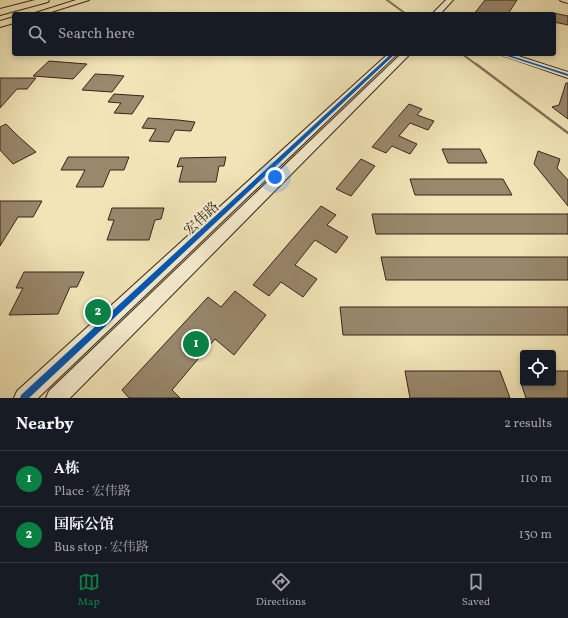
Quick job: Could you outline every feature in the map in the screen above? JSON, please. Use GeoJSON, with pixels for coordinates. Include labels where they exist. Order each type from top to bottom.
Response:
{"type":"FeatureCollection","features":[{"type":"Feature","properties":{"kind":"highway"},"geometry":{"type":"LineString","coordinates":[[0,12],[45,0]]}},
{"type":"Feature","properties":{"kind":"main road"},"geometry":{"type":"LineString","coordinates":[[43,12],[86,0]]}},
{"type":"Feature","properties":{"kind":"main road"},"geometry":{"type":"LineString","coordinates":[[0,24],[12,21]]}},
{"type":"Feature","properties":{"kind":"street"},"geometry":{"type":"LineString","coordinates":[[442,12],[450,0]]}},
{"type":"Feature","properties":{"kind":"street"},"geometry":{"type":"LineString","coordinates":[[442,12],[459,0]]}},
{"type":"Feature","properties":{"kind":"street"},"geometry":{"type":"LineString","coordinates":[[563,0],[568,1]]}},
{"type":"Feature","properties":{"kind":"street","name":"宏伟路"},"geometry":{"type":"LineString","coordinates":[[24,398],[391,56]]}},
{"type":"Feature","properties":{"kind":"street","name":"宏伟路"},"geometry":{"type":"LineString","coordinates":[[56,398],[404,56]]}},
{"type":"Feature","properties":{"kind":"street"},"geometry":{"type":"LineString","coordinates":[[509,56],[568,75]]}},
{"type":"Feature","properties":{"kind":"street"},"geometry":{"type":"LineString","coordinates":[[517,56],[568,72]]}},
{"type":"Feature","properties":{"kind":"building"},"geometry":{"type":"Polygon","coordinates":[[[485,0],[517,0],[509,12],[476,12],[485,0]]]}},
{"type":"Feature","properties":{"kind":"building"},"geometry":{"type":"Polygon","coordinates":[[[556,13],[568,16],[568,25],[556,22],[556,13]]]}},
{"type":"Feature","properties":{"kind":"building"},"geometry":{"type":"Polygon","coordinates":[[[49,61],[87,64],[73,79],[33,76],[49,61]]]}},
{"type":"Feature","properties":{"kind":"building"},"geometry":{"type":"Polygon","coordinates":[[[95,74],[124,76],[112,92],[82,90],[95,74]]]}},
{"type":"Feature","properties":{"kind":"building"},"geometry":{"type":"Polygon","coordinates":[[[0,78],[36,78],[27,89],[17,89],[0,108],[0,78]]]}},
{"type":"Feature","properties":{"kind":"building"},"geometry":{"type":"Polygon","coordinates":[[[566,83],[568,83],[568,119],[552,107],[559,105],[566,83]]]}},
{"type":"Feature","properties":{"kind":"building"},"geometry":{"type":"Polygon","coordinates":[[[114,94],[144,96],[132,114],[114,113],[121,103],[108,102],[114,94]]]}},
{"type":"Feature","properties":{"kind":"building"},"geometry":{"type":"Polygon","coordinates":[[[409,104],[422,109],[417,115],[434,121],[428,130],[410,123],[399,136],[417,144],[410,154],[392,146],[386,153],[372,147],[409,104]]]}},
{"type":"Feature","properties":{"kind":"building"},"geometry":{"type":"Polygon","coordinates":[[[148,118],[195,122],[191,131],[175,130],[169,142],[149,141],[156,129],[142,128],[148,118]]]}},
{"type":"Feature","properties":{"kind":"building"},"geometry":{"type":"Polygon","coordinates":[[[6,124],[36,152],[13,164],[0,150],[0,127],[6,124]]]}},
{"type":"Feature","properties":{"kind":"building"},"geometry":{"type":"Polygon","coordinates":[[[442,149],[480,149],[487,163],[448,163],[442,149]]]}},
{"type":"Feature","properties":{"kind":"building"},"geometry":{"type":"Polygon","coordinates":[[[538,151],[560,159],[557,168],[568,180],[568,206],[534,164],[538,151]]]}},
{"type":"Feature","properties":{"kind":"building"},"geometry":{"type":"Polygon","coordinates":[[[68,157],[129,157],[124,170],[110,170],[103,187],[76,187],[85,170],[61,170],[68,157]]]}},
{"type":"Feature","properties":{"kind":"building"},"geometry":{"type":"Polygon","coordinates":[[[226,157],[224,166],[219,166],[216,182],[179,182],[183,166],[177,167],[180,158],[226,157]]]}},
{"type":"Feature","properties":{"kind":"building"},"geometry":{"type":"Polygon","coordinates":[[[361,159],[375,166],[351,196],[336,189],[361,159]]]}},
{"type":"Feature","properties":{"kind":"building"},"geometry":{"type":"Polygon","coordinates":[[[410,179],[503,179],[512,195],[415,195],[410,179]]]}},
{"type":"Feature","properties":{"kind":"building"},"geometry":{"type":"Polygon","coordinates":[[[0,201],[42,201],[33,217],[18,217],[0,246],[0,201]]]}},
{"type":"Feature","properties":{"kind":"building"},"geometry":{"type":"Polygon","coordinates":[[[321,206],[336,215],[327,225],[348,237],[336,253],[315,240],[295,265],[317,279],[303,297],[281,282],[269,296],[253,285],[321,206]]]}},
{"type":"Feature","properties":{"kind":"building"},"geometry":{"type":"Polygon","coordinates":[[[112,208],[164,208],[161,219],[155,220],[149,240],[107,240],[114,220],[108,220],[112,208]]]}},
{"type":"Feature","properties":{"kind":"building"},"geometry":{"type":"Polygon","coordinates":[[[372,214],[568,214],[568,234],[376,234],[372,214]]]}},
{"type":"Feature","properties":{"kind":"building"},"geometry":{"type":"Polygon","coordinates":[[[381,257],[568,257],[568,280],[386,280],[381,257]]]}},
{"type":"Feature","properties":{"kind":"building"},"geometry":{"type":"Polygon","coordinates":[[[24,272],[84,272],[77,287],[70,287],[58,314],[9,315],[23,288],[16,288],[24,272]]]}},
{"type":"Feature","properties":{"kind":"building"},"geometry":{"type":"Polygon","coordinates":[[[235,291],[266,315],[234,355],[215,339],[172,390],[180,398],[129,398],[122,390],[208,297],[221,307],[235,291]]]}},
{"type":"Feature","properties":{"kind":"building"},"geometry":{"type":"Polygon","coordinates":[[[340,307],[568,307],[568,335],[343,335],[340,307]]]}},
{"type":"Feature","properties":{"kind":"building"},"geometry":{"type":"Polygon","coordinates":[[[405,371],[500,371],[510,398],[410,398],[405,371]]]}},
{"type":"Feature","properties":{"kind":"building"},"geometry":{"type":"Polygon","coordinates":[[[556,371],[568,371],[568,398],[526,398],[522,386],[556,386],[556,371]]]}},
{"type":"Feature","properties":{"kind":"waterway"},"geometry":{"type":"LineString","coordinates":[[387,0],[403,12]]}},
{"type":"Feature","properties":{"kind":"waterway"},"geometry":{"type":"LineString","coordinates":[[465,56],[477,65]]}},
{"type":"Feature","properties":{"kind":"waterway"},"geometry":{"type":"LineString","coordinates":[[476,64],[568,133]]}},
{"type":"Feature","properties":{"kind":"cycle path"},"geometry":{"type":"LineString","coordinates":[[24,398],[391,56]]}},
{"type":"Feature","properties":{"kind":"cycle path"},"geometry":{"type":"LineString","coordinates":[[509,56],[568,75]]}},
{"type":"Feature","properties":{"kind":"place","name":"国际公馆"},"geometry":{"type":"Point","coordinates":[98,312]}},
{"type":"Feature","properties":{"kind":"place","name":"A栋"},"geometry":{"type":"Point","coordinates":[196,344]}}]}
